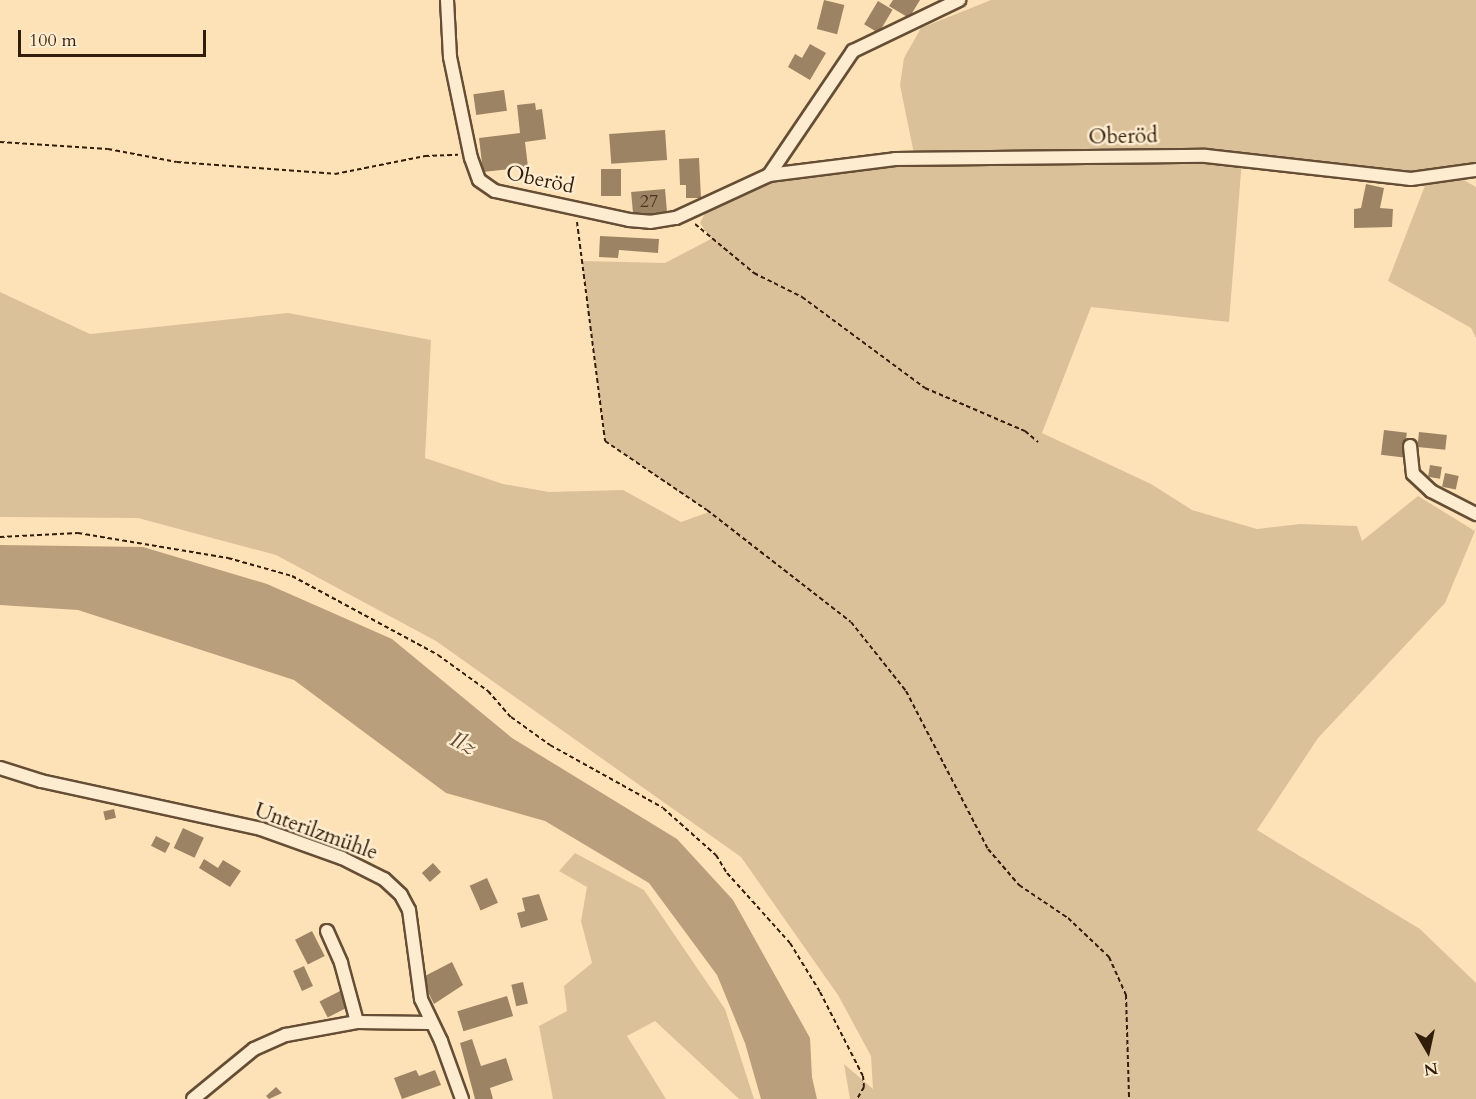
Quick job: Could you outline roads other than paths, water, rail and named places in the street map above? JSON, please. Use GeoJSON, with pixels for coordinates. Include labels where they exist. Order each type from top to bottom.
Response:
{"type":"FeatureCollection","features":[{"type":"Feature","properties":{"kind":"street","name":"Oberöd"},"geometry":{"type":"LineString","coordinates":[[447,0],[450,57],[471,158],[486,188],[650,222],[684,214],[770,174],[895,159],[1167,155],[1411,179],[1476,170]]}},
{"type":"Feature","properties":{"kind":"street"},"geometry":{"type":"LineString","coordinates":[[770,174],[853,51],[959,0]]}},
{"type":"Feature","properties":{"kind":"street"},"geometry":{"type":"LineString","coordinates":[[1410,446],[1413,474],[1431,491],[1476,514]]}},
{"type":"Feature","properties":{"kind":"street","name":"Unterilzmühle"},"geometry":{"type":"LineString","coordinates":[[0,768],[52,784],[261,829],[342,858],[384,879],[401,895],[409,910],[415,930],[418,988],[429,1023],[441,1041],[462,1099]]}},
{"type":"Feature","properties":{"kind":"street"},"geometry":{"type":"LineString","coordinates":[[327,931],[341,963],[357,1022]]}},
{"type":"Feature","properties":{"kind":"street"},"geometry":{"type":"LineString","coordinates":[[192,1099],[254,1049],[286,1035],[357,1022],[429,1023]]}},
{"type":"Feature","properties":{"kind":"water","name":"Ilz"},"geometry":{"type":"Polygon","coordinates":[[[0,545],[143,547],[267,584],[392,639],[512,738],[677,839],[733,900],[810,1038],[812,1077],[817,1099],[761,1099],[745,1043],[717,975],[649,883],[545,821],[446,793],[294,680],[78,610],[0,605],[0,545]]]}}]}
